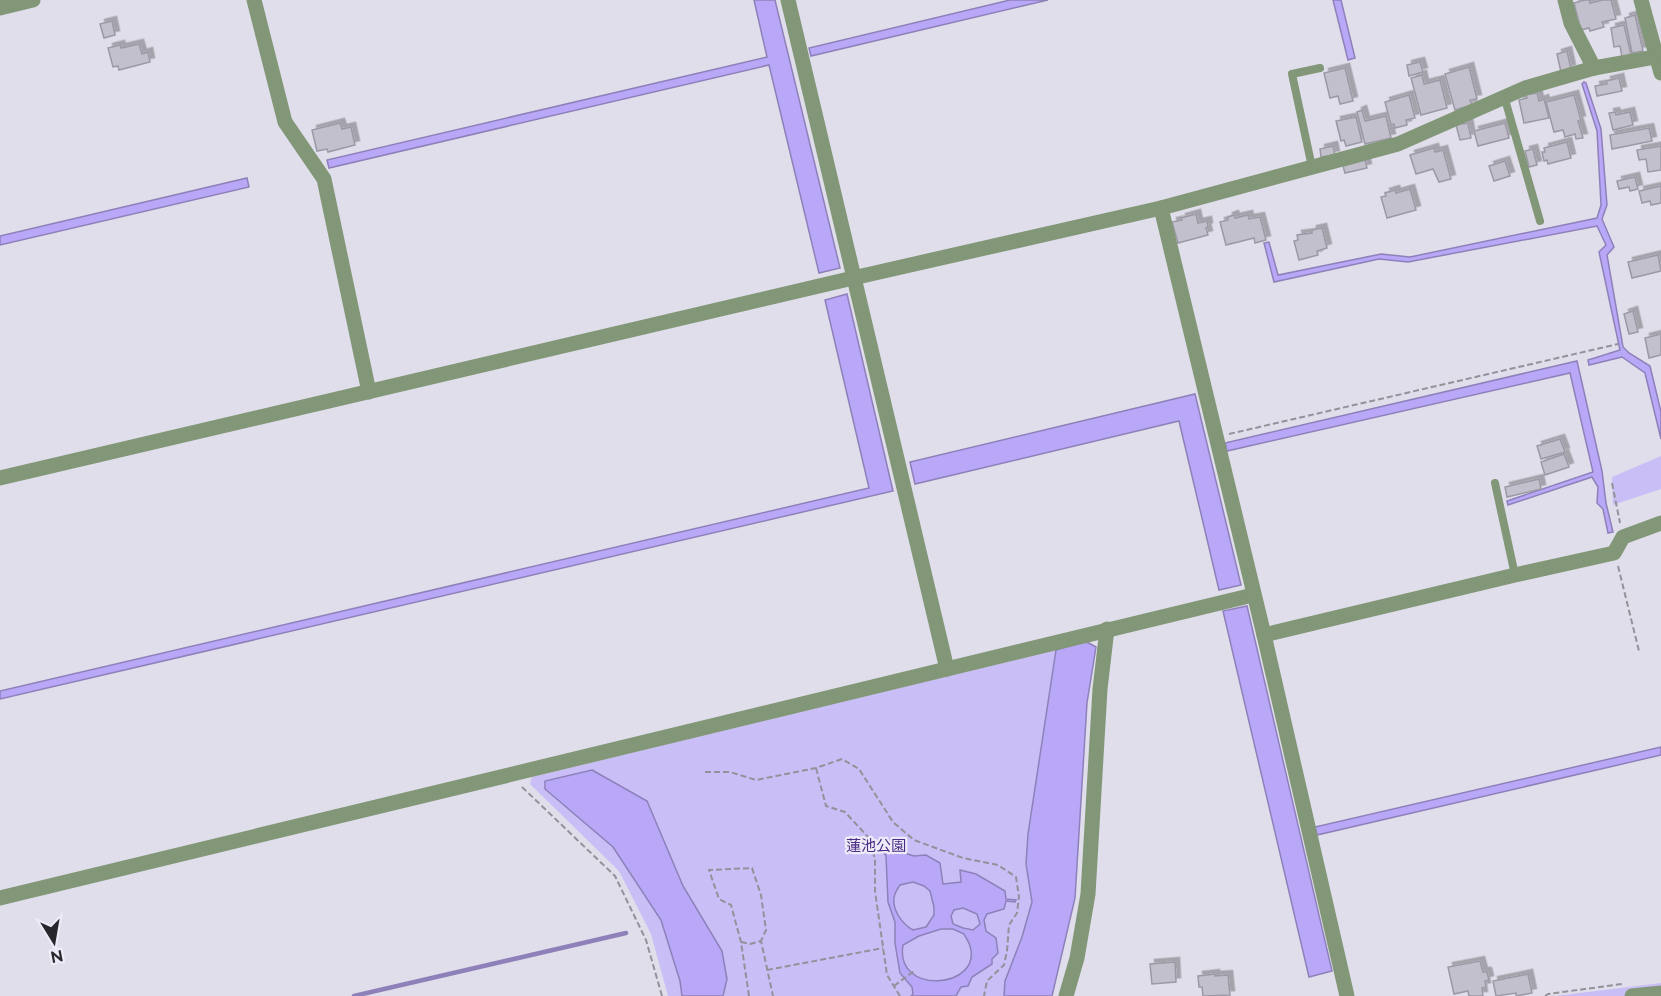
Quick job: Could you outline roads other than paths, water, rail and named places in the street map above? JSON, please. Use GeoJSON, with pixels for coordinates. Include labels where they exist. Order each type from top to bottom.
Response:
{"type":"FeatureCollection","features":[{"type":"Feature","properties":{"kind":"street"},"geometry":{"type":"LineString","coordinates":[[0,8],[33,0]]}},
{"type":"Feature","properties":{"kind":"street"},"geometry":{"type":"LineString","coordinates":[[254,0],[285,122],[324,179],[369,392]]}},
{"type":"Feature","properties":{"kind":"street"},"geometry":{"type":"LineString","coordinates":[[788,0],[947,669]]}},
{"type":"Feature","properties":{"kind":"street"},"geometry":{"type":"LineString","coordinates":[[1565,0],[1571,23],[1594,68]]}},
{"type":"Feature","properties":{"kind":"street"},"geometry":{"type":"LineString","coordinates":[[1641,0],[1659,57],[1661,73]]}},
{"type":"Feature","properties":{"kind":"street"},"geometry":{"type":"LineString","coordinates":[[0,478],[1161,208],[1398,144],[1525,88],[1594,68],[1659,57]]}},
{"type":"Feature","properties":{"kind":"street"},"geometry":{"type":"LineString","coordinates":[[1161,208],[1347,996]]}},
{"type":"Feature","properties":{"kind":"street"},"geometry":{"type":"LineString","coordinates":[[1263,635],[1614,553],[1623,537],[1661,523]]}},
{"type":"Feature","properties":{"kind":"street"},"geometry":{"type":"LineString","coordinates":[[0,898],[1253,595]]}},
{"type":"Feature","properties":{"kind":"street"},"geometry":{"type":"LineString","coordinates":[[1065,996],[1077,958],[1088,894],[1100,689],[1107,629]]}},
{"type":"Feature","properties":{"kind":"street"},"geometry":{"type":"LineString","coordinates":[[1630,990],[1661,993]]}},
{"type":"Feature","properties":{"kind":"lane"},"geometry":{"type":"LineString","coordinates":[[1312,167],[1293,74],[1320,68]]}},
{"type":"Feature","properties":{"kind":"lane"},"geometry":{"type":"LineString","coordinates":[[1504,96],[1540,221]]}},
{"type":"Feature","properties":{"kind":"lane"},"geometry":{"type":"LineString","coordinates":[[1495,483],[1515,575]]}},
{"type":"Feature","properties":{"kind":"waterway"},"geometry":{"type":"LineString","coordinates":[[354,996],[626,933]]}},
{"type":"Feature","properties":{"kind":"park label","name":"蓮池公園"},"geometry":{"type":"Point","coordinates":[876,846]}}]}
